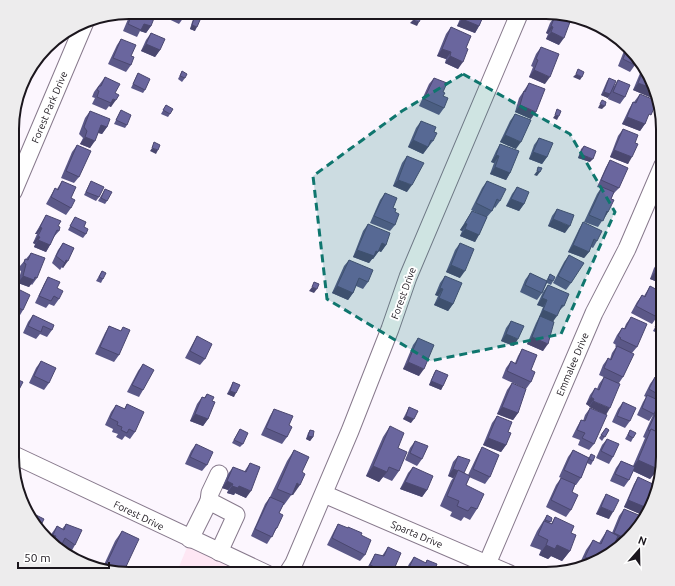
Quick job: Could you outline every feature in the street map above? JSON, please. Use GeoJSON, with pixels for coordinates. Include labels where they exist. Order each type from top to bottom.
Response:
{"type":"FeatureCollection","features":[{"type":"Feature","properties":{"kind":"street","name":"Forest Drive"},"geometry":{"type":"LineString","coordinates":[[291,567],[324,494],[390,329],[408,277],[517,19]]}},
{"type":"Feature","properties":{"kind":"street","name":"Forest Park Drive"},"geometry":{"type":"LineString","coordinates":[[19,178],[82,29]]}},
{"type":"Feature","properties":{"kind":"street","name":"Emmalee Drive"},"geometry":{"type":"LineString","coordinates":[[487,564],[594,313],[626,249],[656,182]]}},
{"type":"Feature","properties":{"kind":"street","name":"Forest Drive"},"geometry":{"type":"LineString","coordinates":[[19,457],[252,567]]}},
{"type":"Feature","properties":{"kind":"street"},"geometry":{"type":"LineString","coordinates":[[190,539],[209,501],[210,493],[219,474]]}},
{"type":"Feature","properties":{"kind":"street","name":"Sparta Drive"},"geometry":{"type":"LineString","coordinates":[[324,494],[494,567]]}},
{"type":"Feature","properties":{"kind":"street"},"geometry":{"type":"LineString","coordinates":[[209,501],[236,515],[218,552]]}},
{"type":"Feature","properties":{"kind":"highlighted area"},"geometry":{"type":"Polygon","coordinates":[[[463,74],[570,134],[615,212],[561,334],[430,361],[327,299],[313,176],[402,111],[463,74]]]}},
{"type":"Feature","properties":{"kind":"shaded area"},"geometry":{"type":"Polygon","coordinates":[[[188,545],[237,567],[179,567],[188,545]]]}},
{"type":"Feature","properties":{"kind":"building"},"geometry":{"type":"Polygon","coordinates":[[[130,19],[154,19],[151,26],[144,24],[141,30],[128,24],[130,19]]]}},
{"type":"Feature","properties":{"kind":"building"},"geometry":{"type":"Polygon","coordinates":[[[194,19],[200,20],[197,27],[192,25],[194,19]]]}},
{"type":"Feature","properties":{"kind":"building"},"geometry":{"type":"Polygon","coordinates":[[[413,19],[420,19],[419,22],[413,19]]]}},
{"type":"Feature","properties":{"kind":"building"},"geometry":{"type":"Polygon","coordinates":[[[462,19],[482,19],[479,26],[462,19]]]}},
{"type":"Feature","properties":{"kind":"building"},"geometry":{"type":"Polygon","coordinates":[[[554,19],[570,22],[564,38],[551,32],[553,27],[551,26],[554,19]]]}},
{"type":"Feature","properties":{"kind":"building"},"geometry":{"type":"Polygon","coordinates":[[[451,27],[471,36],[466,48],[468,49],[463,62],[450,56],[451,52],[442,49],[451,27]]]}},
{"type":"Feature","properties":{"kind":"building"},"geometry":{"type":"Polygon","coordinates":[[[151,33],[165,39],[160,50],[146,44],[151,33]]]}},
{"type":"Feature","properties":{"kind":"building"},"geometry":{"type":"Polygon","coordinates":[[[121,39],[136,45],[131,56],[134,57],[131,65],[113,58],[121,39]]]}},
{"type":"Feature","properties":{"kind":"building"},"geometry":{"type":"Polygon","coordinates":[[[541,47],[559,54],[550,77],[534,70],[538,60],[536,59],[541,47]]]}},
{"type":"Feature","properties":{"kind":"building"},"geometry":{"type":"Polygon","coordinates":[[[626,52],[635,65],[623,59],[626,52]]]}},
{"type":"Feature","properties":{"kind":"building"},"geometry":{"type":"Polygon","coordinates":[[[578,69],[584,72],[582,77],[576,74],[578,69]]]}},
{"type":"Feature","properties":{"kind":"building"},"geometry":{"type":"Polygon","coordinates":[[[182,71],[187,74],[185,78],[180,76],[182,71]]]}},
{"type":"Feature","properties":{"kind":"building"},"geometry":{"type":"Polygon","coordinates":[[[138,73],[150,79],[145,90],[133,84],[138,73]]]}},
{"type":"Feature","properties":{"kind":"building"},"geometry":{"type":"Polygon","coordinates":[[[642,74],[648,87],[638,83],[642,74]]]}},
{"type":"Feature","properties":{"kind":"building"},"geometry":{"type":"Polygon","coordinates":[[[105,77],[120,84],[115,93],[119,95],[116,100],[113,99],[111,103],[97,97],[99,91],[97,90],[99,86],[101,86],[105,77]]]}},
{"type":"Feature","properties":{"kind":"building"},"geometry":{"type":"Polygon","coordinates":[[[434,78],[447,83],[443,92],[445,93],[443,96],[448,98],[444,108],[424,99],[434,78]]]}},
{"type":"Feature","properties":{"kind":"building"},"geometry":{"type":"Polygon","coordinates":[[[609,78],[616,81],[610,94],[604,92],[609,78]]]}},
{"type":"Feature","properties":{"kind":"building"},"geometry":{"type":"Polygon","coordinates":[[[618,80],[630,85],[625,97],[613,92],[618,80]]]}},
{"type":"Feature","properties":{"kind":"building"},"geometry":{"type":"Polygon","coordinates":[[[529,83],[545,89],[536,112],[520,105],[524,91],[525,92],[529,83]]]}},
{"type":"Feature","properties":{"kind":"building"},"geometry":{"type":"Polygon","coordinates":[[[640,94],[652,99],[654,108],[651,115],[649,114],[645,124],[627,117],[633,102],[636,103],[640,94]]]}},
{"type":"Feature","properties":{"kind":"building"},"geometry":{"type":"Polygon","coordinates":[[[602,100],[606,102],[605,106],[600,104],[602,100]]]}},
{"type":"Feature","properties":{"kind":"building"},"geometry":{"type":"Polygon","coordinates":[[[166,105],[173,109],[170,114],[163,110],[166,105]]]}},
{"type":"Feature","properties":{"kind":"building"},"geometry":{"type":"Polygon","coordinates":[[[557,109],[561,111],[559,116],[555,115],[557,109]]]}},
{"type":"Feature","properties":{"kind":"building"},"geometry":{"type":"Polygon","coordinates":[[[121,110],[131,115],[127,125],[116,120],[121,110]]]}},
{"type":"Feature","properties":{"kind":"building"},"geometry":{"type":"Polygon","coordinates":[[[90,111],[110,119],[107,127],[101,125],[95,141],[85,137],[87,131],[84,127],[90,111]]]}},
{"type":"Feature","properties":{"kind":"building"},"geometry":{"type":"Polygon","coordinates":[[[515,114],[531,120],[521,142],[505,135],[515,114]]]}},
{"type":"Feature","properties":{"kind":"building"},"geometry":{"type":"Polygon","coordinates":[[[421,121],[436,127],[434,132],[437,133],[433,141],[431,140],[428,147],[413,140],[421,121]]]}},
{"type":"Feature","properties":{"kind":"building"},"geometry":{"type":"Polygon","coordinates":[[[623,129],[638,135],[635,143],[638,144],[632,157],[614,150],[623,129]]]}},
{"type":"Feature","properties":{"kind":"building"},"geometry":{"type":"Polygon","coordinates":[[[539,138],[553,143],[547,157],[533,152],[539,138]]]}},
{"type":"Feature","properties":{"kind":"building"},"geometry":{"type":"Polygon","coordinates":[[[154,142],[160,145],[158,150],[152,148],[154,142]]]}},
{"type":"Feature","properties":{"kind":"building"},"geometry":{"type":"Polygon","coordinates":[[[500,144],[519,151],[510,173],[495,167],[499,156],[496,155],[500,144]]]}},
{"type":"Feature","properties":{"kind":"building"},"geometry":{"type":"Polygon","coordinates":[[[77,145],[91,151],[79,177],[66,171],[77,145]]]}},
{"type":"Feature","properties":{"kind":"building"},"geometry":{"type":"Polygon","coordinates":[[[584,146],[596,151],[593,159],[580,154],[584,146]]]}},
{"type":"Feature","properties":{"kind":"building"},"geometry":{"type":"Polygon","coordinates":[[[407,156],[424,163],[412,185],[398,180],[407,156]]]}},
{"type":"Feature","properties":{"kind":"building"},"geometry":{"type":"Polygon","coordinates":[[[610,160],[628,168],[619,188],[601,180],[610,160]]]}},
{"type":"Feature","properties":{"kind":"building"},"geometry":{"type":"Polygon","coordinates":[[[538,167],[542,168],[540,172],[537,171],[538,167]]]}},
{"type":"Feature","properties":{"kind":"building"},"geometry":{"type":"Polygon","coordinates":[[[62,181],[76,187],[71,198],[75,200],[71,208],[51,197],[55,188],[58,190],[62,181]]]}},
{"type":"Feature","properties":{"kind":"building"},"geometry":{"type":"Polygon","coordinates":[[[91,181],[104,187],[99,197],[86,192],[91,181]]]}},
{"type":"Feature","properties":{"kind":"building"},"geometry":{"type":"Polygon","coordinates":[[[487,181],[506,189],[500,201],[497,199],[492,211],[476,203],[487,181]]]}},
{"type":"Feature","properties":{"kind":"building"},"geometry":{"type":"Polygon","coordinates":[[[517,187],[529,192],[524,204],[511,199],[517,187]]]}},
{"type":"Feature","properties":{"kind":"building"},"geometry":{"type":"Polygon","coordinates":[[[602,187],[614,192],[611,199],[614,200],[603,221],[589,215],[602,187]]]}},
{"type":"Feature","properties":{"kind":"building"},"geometry":{"type":"Polygon","coordinates":[[[105,189],[112,192],[107,201],[101,198],[105,189]]]}},
{"type":"Feature","properties":{"kind":"building"},"geometry":{"type":"Polygon","coordinates":[[[385,193],[397,198],[393,208],[396,209],[395,212],[399,214],[395,225],[374,216],[385,193]]]}},
{"type":"Feature","properties":{"kind":"building"},"geometry":{"type":"Polygon","coordinates":[[[557,209],[574,215],[570,226],[553,219],[557,209]]]}},
{"type":"Feature","properties":{"kind":"building"},"geometry":{"type":"Polygon","coordinates":[[[472,211],[487,217],[479,235],[465,229],[467,224],[465,223],[472,211]]]}},
{"type":"Feature","properties":{"kind":"building"},"geometry":{"type":"Polygon","coordinates":[[[46,215],[61,221],[58,226],[60,227],[59,231],[57,230],[50,245],[38,240],[40,237],[38,236],[42,228],[40,227],[46,215]]]}},
{"type":"Feature","properties":{"kind":"building"},"geometry":{"type":"Polygon","coordinates":[[[75,217],[86,222],[84,227],[88,229],[86,234],[70,226],[75,217]]]}},
{"type":"Feature","properties":{"kind":"building"},"geometry":{"type":"Polygon","coordinates":[[[583,222],[602,231],[597,241],[594,239],[589,252],[573,245],[583,222]]]}},
{"type":"Feature","properties":{"kind":"building"},"geometry":{"type":"Polygon","coordinates":[[[368,224],[390,233],[386,245],[382,243],[378,252],[376,251],[374,256],[357,250],[368,224]]]}},
{"type":"Feature","properties":{"kind":"building"},"geometry":{"type":"Polygon","coordinates":[[[63,243],[74,248],[68,261],[66,260],[65,263],[56,256],[63,243]]]}},
{"type":"Feature","properties":{"kind":"building"},"geometry":{"type":"Polygon","coordinates":[[[460,243],[474,249],[465,271],[451,265],[460,243]]]}},
{"type":"Feature","properties":{"kind":"building"},"geometry":{"type":"Polygon","coordinates":[[[31,253],[45,258],[37,278],[35,277],[34,280],[23,276],[26,264],[24,263],[25,259],[28,260],[31,253]]]}},
{"type":"Feature","properties":{"kind":"building"},"geometry":{"type":"Polygon","coordinates":[[[569,255],[584,263],[571,283],[558,276],[569,255]]]}},
{"type":"Feature","properties":{"kind":"building"},"geometry":{"type":"Polygon","coordinates":[[[349,260],[373,270],[368,282],[359,278],[353,293],[337,286],[349,260]]]}},
{"type":"Feature","properties":{"kind":"building"},"geometry":{"type":"Polygon","coordinates":[[[102,271],[106,273],[103,279],[99,277],[102,271]]]}},
{"type":"Feature","properties":{"kind":"building"},"geometry":{"type":"Polygon","coordinates":[[[530,273],[547,281],[542,293],[525,285],[530,273]]]}},
{"type":"Feature","properties":{"kind":"building"},"geometry":{"type":"Polygon","coordinates":[[[550,274],[555,277],[553,281],[548,279],[550,274]]]}},
{"type":"Feature","properties":{"kind":"building"},"geometry":{"type":"Polygon","coordinates":[[[445,276],[462,283],[453,304],[439,298],[443,289],[440,288],[445,276]]]}},
{"type":"Feature","properties":{"kind":"building"},"geometry":{"type":"Polygon","coordinates":[[[48,277],[60,282],[57,288],[63,291],[59,299],[54,296],[51,301],[39,296],[48,277]]]}},
{"type":"Feature","properties":{"kind":"building"},"geometry":{"type":"Polygon","coordinates":[[[314,282],[319,284],[317,289],[312,287],[314,282]]]}},
{"type":"Feature","properties":{"kind":"building"},"geometry":{"type":"Polygon","coordinates":[[[548,285],[569,294],[564,306],[562,305],[557,316],[543,310],[547,300],[542,298],[548,285]]]}},
{"type":"Feature","properties":{"kind":"building"},"geometry":{"type":"Polygon","coordinates":[[[650,286],[656,289],[656,316],[636,306],[642,295],[645,297],[650,286]]]}},
{"type":"Feature","properties":{"kind":"building"},"geometry":{"type":"Polygon","coordinates":[[[19,290],[30,295],[23,310],[19,308],[19,290]]]}},
{"type":"Feature","properties":{"kind":"building"},"geometry":{"type":"Polygon","coordinates":[[[33,315],[54,325],[52,330],[43,326],[41,332],[28,326],[33,315]]]}},
{"type":"Feature","properties":{"kind":"building"},"geometry":{"type":"Polygon","coordinates":[[[540,316],[554,322],[548,344],[532,337],[540,316]]]}},
{"type":"Feature","properties":{"kind":"building"},"geometry":{"type":"Polygon","coordinates":[[[631,317],[647,324],[637,347],[620,339],[621,338],[618,336],[622,328],[625,329],[631,317]]]}},
{"type":"Feature","properties":{"kind":"building"},"geometry":{"type":"Polygon","coordinates":[[[511,321],[524,326],[518,339],[506,334],[511,321]]]}},
{"type":"Feature","properties":{"kind":"building"},"geometry":{"type":"Polygon","coordinates":[[[109,326],[121,331],[123,327],[130,330],[119,355],[100,347],[109,326]]]}},
{"type":"Feature","properties":{"kind":"building"},"geometry":{"type":"Polygon","coordinates":[[[197,336],[212,344],[205,359],[190,351],[197,336]]]}},
{"type":"Feature","properties":{"kind":"building"},"geometry":{"type":"Polygon","coordinates":[[[418,338],[434,345],[424,369],[408,362],[418,338]]]}},
{"type":"Feature","properties":{"kind":"building"},"geometry":{"type":"Polygon","coordinates":[[[617,346],[634,354],[623,377],[604,368],[608,358],[611,360],[617,346]]]}},
{"type":"Feature","properties":{"kind":"building"},"geometry":{"type":"Polygon","coordinates":[[[522,349],[537,355],[531,370],[535,372],[531,382],[507,371],[511,361],[516,364],[522,349]]]}},
{"type":"Feature","properties":{"kind":"building"},"geometry":{"type":"Polygon","coordinates":[[[41,361],[56,368],[49,383],[34,376],[41,361]]]}},
{"type":"Feature","properties":{"kind":"building"},"geometry":{"type":"Polygon","coordinates":[[[143,364],[154,370],[143,390],[132,385],[143,364]]]}},
{"type":"Feature","properties":{"kind":"building"},"geometry":{"type":"Polygon","coordinates":[[[436,370],[448,375],[443,386],[431,381],[436,370]]]}},
{"type":"Feature","properties":{"kind":"building"},"geometry":{"type":"Polygon","coordinates":[[[604,377],[620,384],[610,408],[593,401],[594,399],[591,397],[595,388],[599,390],[604,377]]]}},
{"type":"Feature","properties":{"kind":"building"},"geometry":{"type":"Polygon","coordinates":[[[655,377],[656,378],[656,393],[649,389],[655,377]]]}},
{"type":"Feature","properties":{"kind":"building"},"geometry":{"type":"Polygon","coordinates":[[[19,380],[23,382],[19,390],[19,380]]]}},
{"type":"Feature","properties":{"kind":"building"},"geometry":{"type":"Polygon","coordinates":[[[233,382],[240,385],[236,393],[230,391],[233,382]]]}},
{"type":"Feature","properties":{"kind":"building"},"geometry":{"type":"Polygon","coordinates":[[[512,383],[526,389],[518,413],[502,407],[512,383]]]}},
{"type":"Feature","properties":{"kind":"building"},"geometry":{"type":"Polygon","coordinates":[[[207,394],[214,397],[212,401],[215,402],[208,419],[195,414],[202,397],[205,398],[207,394]]]}},
{"type":"Feature","properties":{"kind":"building"},"geometry":{"type":"Polygon","coordinates":[[[647,395],[656,399],[656,410],[654,414],[642,408],[647,395]]]}},
{"type":"Feature","properties":{"kind":"building"},"geometry":{"type":"Polygon","coordinates":[[[623,402],[636,408],[630,421],[617,416],[623,402]]]}},
{"type":"Feature","properties":{"kind":"building"},"geometry":{"type":"Polygon","coordinates":[[[127,404],[144,412],[135,432],[129,429],[127,433],[121,430],[122,427],[117,425],[118,422],[110,418],[116,405],[125,409],[127,404]]]}},
{"type":"Feature","properties":{"kind":"building"},"geometry":{"type":"Polygon","coordinates":[[[409,407],[418,411],[414,419],[406,416],[409,407]]]}},
{"type":"Feature","properties":{"kind":"building"},"geometry":{"type":"Polygon","coordinates":[[[590,408],[607,415],[594,444],[582,438],[585,433],[577,430],[581,420],[585,421],[590,408]]]}},
{"type":"Feature","properties":{"kind":"building"},"geometry":{"type":"Polygon","coordinates":[[[274,409],[293,416],[289,425],[292,427],[287,437],[266,428],[274,409]]]}},
{"type":"Feature","properties":{"kind":"building"},"geometry":{"type":"Polygon","coordinates":[[[656,413],[656,432],[651,429],[650,431],[648,430],[656,413]]]}},
{"type":"Feature","properties":{"kind":"building"},"geometry":{"type":"Polygon","coordinates":[[[497,416],[512,422],[508,432],[511,433],[506,445],[488,438],[497,416]]]}},
{"type":"Feature","properties":{"kind":"building"},"geometry":{"type":"Polygon","coordinates":[[[390,426],[404,433],[398,448],[407,452],[399,471],[389,467],[387,472],[373,466],[390,426]]]}},
{"type":"Feature","properties":{"kind":"building"},"geometry":{"type":"Polygon","coordinates":[[[606,428],[609,430],[605,437],[601,435],[606,428]]]}},
{"type":"Feature","properties":{"kind":"building"},"geometry":{"type":"Polygon","coordinates":[[[240,429],[248,433],[243,444],[234,440],[240,429]]]}},
{"type":"Feature","properties":{"kind":"building"},"geometry":{"type":"Polygon","coordinates":[[[651,429],[656,432],[656,468],[638,460],[651,429]]]}},
{"type":"Feature","properties":{"kind":"building"},"geometry":{"type":"Polygon","coordinates":[[[310,430],[314,431],[313,437],[308,436],[310,430]]]}},
{"type":"Feature","properties":{"kind":"building"},"geometry":{"type":"Polygon","coordinates":[[[630,430],[636,433],[633,438],[628,435],[630,430]]]}},
{"type":"Feature","properties":{"kind":"building"},"geometry":{"type":"Polygon","coordinates":[[[607,439],[619,444],[613,457],[601,451],[607,439]]]}},
{"type":"Feature","properties":{"kind":"building"},"geometry":{"type":"Polygon","coordinates":[[[415,441],[428,446],[422,459],[410,453],[415,441]]]}},
{"type":"Feature","properties":{"kind":"building"},"geometry":{"type":"Polygon","coordinates":[[[196,444],[213,452],[207,465],[190,457],[196,444]]]}},
{"type":"Feature","properties":{"kind":"building"},"geometry":{"type":"Polygon","coordinates":[[[482,447],[499,455],[490,477],[473,469],[482,447]]]}},
{"type":"Feature","properties":{"kind":"building"},"geometry":{"type":"Polygon","coordinates":[[[294,450],[309,457],[302,472],[305,474],[300,485],[297,483],[292,495],[277,489],[294,450]]]}},
{"type":"Feature","properties":{"kind":"building"},"geometry":{"type":"Polygon","coordinates":[[[573,450],[589,458],[581,478],[564,470],[573,450]]]}},
{"type":"Feature","properties":{"kind":"building"},"geometry":{"type":"Polygon","coordinates":[[[591,454],[595,456],[593,461],[589,459],[591,454]]]}},
{"type":"Feature","properties":{"kind":"building"},"geometry":{"type":"Polygon","coordinates":[[[458,456],[470,460],[464,473],[453,469],[458,456]]]}},
{"type":"Feature","properties":{"kind":"building"},"geometry":{"type":"Polygon","coordinates":[[[621,461],[635,467],[629,480],[615,474],[621,461]]]}},
{"type":"Feature","properties":{"kind":"building"},"geometry":{"type":"Polygon","coordinates":[[[250,463],[260,467],[251,491],[239,486],[238,488],[232,486],[233,484],[227,481],[233,467],[246,472],[250,463]]]}},
{"type":"Feature","properties":{"kind":"building"},"geometry":{"type":"Polygon","coordinates":[[[413,467],[433,476],[427,490],[405,482],[413,467]]]}},
{"type":"Feature","properties":{"kind":"building"},"geometry":{"type":"Polygon","coordinates":[[[458,470],[470,476],[466,485],[484,494],[477,509],[471,507],[468,511],[457,506],[459,501],[447,496],[458,470]]]}},
{"type":"Feature","properties":{"kind":"building"},"geometry":{"type":"Polygon","coordinates":[[[638,477],[653,484],[645,507],[628,500],[638,477]]]}},
{"type":"Feature","properties":{"kind":"building"},"geometry":{"type":"Polygon","coordinates":[[[561,478],[575,484],[572,492],[578,495],[571,510],[551,500],[561,478]]]}},
{"type":"Feature","properties":{"kind":"building"},"geometry":{"type":"Polygon","coordinates":[[[606,494],[619,500],[613,512],[601,507],[606,494]]]}},
{"type":"Feature","properties":{"kind":"building"},"geometry":{"type":"Polygon","coordinates":[[[270,497],[284,503],[279,513],[283,515],[272,537],[255,529],[270,497]]]}},
{"type":"Feature","properties":{"kind":"building"},"geometry":{"type":"Polygon","coordinates":[[[624,509],[640,515],[629,530],[619,530],[619,535],[614,533],[624,509]]]}},
{"type":"Feature","properties":{"kind":"building"},"geometry":{"type":"Polygon","coordinates":[[[35,514],[44,519],[42,524],[35,514]]]}},
{"type":"Feature","properties":{"kind":"building"},"geometry":{"type":"Polygon","coordinates":[[[547,515],[552,518],[551,522],[545,520],[547,515]]]}},
{"type":"Feature","properties":{"kind":"building"},"geometry":{"type":"Polygon","coordinates":[[[555,517],[574,526],[571,533],[576,535],[570,551],[557,545],[555,549],[546,545],[548,540],[538,535],[544,521],[552,524],[555,517]]]}},
{"type":"Feature","properties":{"kind":"building"},"geometry":{"type":"Polygon","coordinates":[[[66,524],[82,530],[75,545],[65,538],[62,544],[55,539],[56,536],[53,535],[57,526],[64,530],[66,524]]]}},
{"type":"Feature","properties":{"kind":"building"},"geometry":{"type":"Polygon","coordinates":[[[338,524],[362,533],[361,535],[371,540],[365,555],[332,538],[338,524]]]}},
{"type":"Feature","properties":{"kind":"building"},"geometry":{"type":"Polygon","coordinates":[[[607,530],[618,536],[615,542],[607,549],[589,559],[585,557],[593,540],[601,544],[607,530]]]}},
{"type":"Feature","properties":{"kind":"building"},"geometry":{"type":"Polygon","coordinates":[[[122,531],[139,539],[126,567],[106,565],[122,531]]]}},
{"type":"Feature","properties":{"kind":"building"},"geometry":{"type":"Polygon","coordinates":[[[388,547],[401,553],[395,567],[374,567],[370,565],[375,554],[384,556],[388,547]]]}},
{"type":"Feature","properties":{"kind":"building"},"geometry":{"type":"Polygon","coordinates":[[[414,557],[426,563],[427,560],[437,564],[436,567],[409,567],[414,557]]]}}]}
